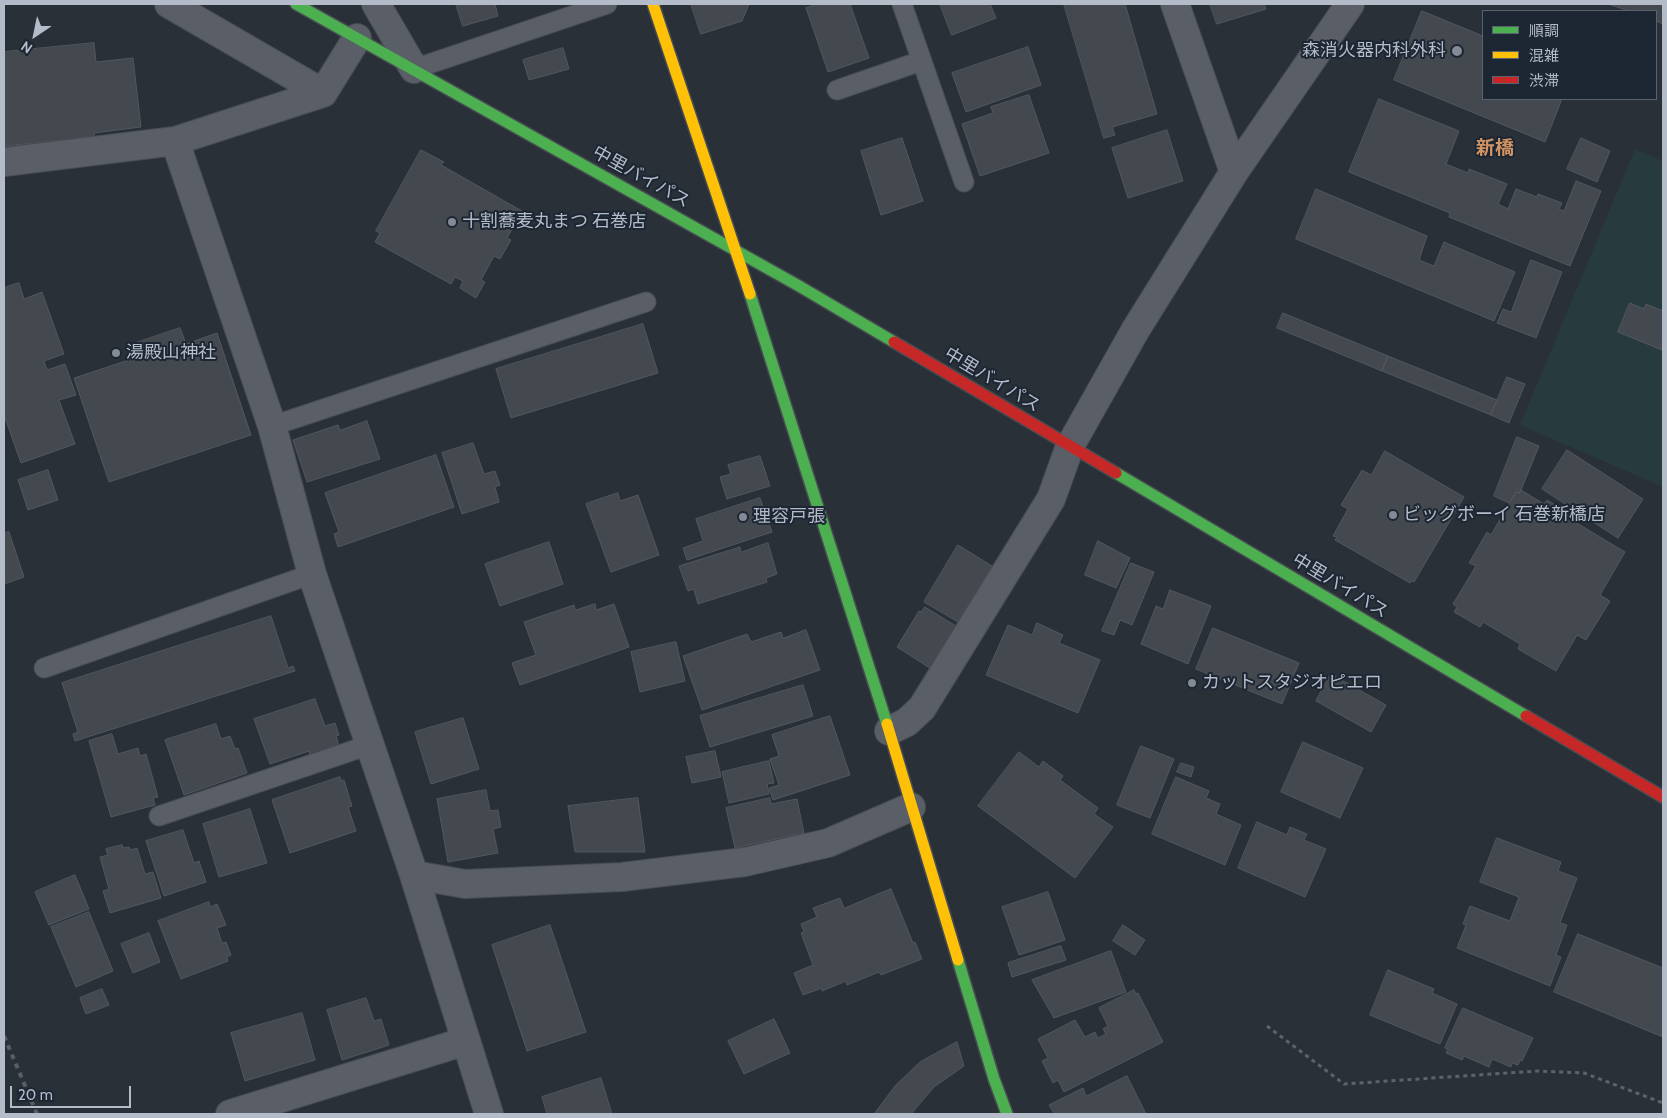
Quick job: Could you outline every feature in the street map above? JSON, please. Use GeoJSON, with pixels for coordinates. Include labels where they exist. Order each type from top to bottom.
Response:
{"type":"FeatureCollection","features":[{"type":"Feature","properties":{"kind":"street"},"geometry":{"type":"LineString","coordinates":[[169,4],[323,93]]}},
{"type":"Feature","properties":{"kind":"street","name":"中里バイパス"},"geometry":{"type":"LineString","coordinates":[[297,4],[736,250],[1663,797]]}},
{"type":"Feature","properties":{"kind":"street"},"geometry":{"type":"LineString","coordinates":[[376,4],[414,69]]}},
{"type":"Feature","properties":{"kind":"street"},"geometry":{"type":"LineString","coordinates":[[653,4],[736,250],[889,731],[994,1079],[1007,1114]]}},
{"type":"Feature","properties":{"kind":"street"},"geometry":{"type":"LineString","coordinates":[[1175,4],[1234,172]]}},
{"type":"Feature","properties":{"kind":"street"},"geometry":{"type":"LineString","coordinates":[[889,731],[907,722],[922,708],[1051,499],[1070,446],[1136,329],[1234,172],[1350,4]]}},
{"type":"Feature","properties":{"kind":"street"},"geometry":{"type":"LineString","coordinates":[[4,162],[175,142],[323,93],[357,38]]}},
{"type":"Feature","properties":{"kind":"street"},"geometry":{"type":"LineString","coordinates":[[175,142],[272,426],[312,574],[414,875],[489,1114]]}},
{"type":"Feature","properties":{"kind":"street"},"geometry":{"type":"LineString","coordinates":[[414,875],[465,884],[622,876],[745,862],[828,843],[911,807]]}},
{"type":"Feature","properties":{"kind":"street"},"geometry":{"type":"LineString","coordinates":[[230,1114],[466,1041]]}},
{"type":"Feature","properties":{"kind":"lane"},"geometry":{"type":"LineString","coordinates":[[414,69],[607,4]]}},
{"type":"Feature","properties":{"kind":"lane"},"geometry":{"type":"LineString","coordinates":[[902,4],[964,182]]}},
{"type":"Feature","properties":{"kind":"lane"},"geometry":{"type":"LineString","coordinates":[[838,90],[921,61]]}},
{"type":"Feature","properties":{"kind":"lane"},"geometry":{"type":"LineString","coordinates":[[272,426],[646,302]]}},
{"type":"Feature","properties":{"kind":"lane"},"geometry":{"type":"LineString","coordinates":[[44,668],[312,574]]}},
{"type":"Feature","properties":{"kind":"lane"},"geometry":{"type":"LineString","coordinates":[[159,816],[369,745]]}},
{"type":"Feature","properties":{"kind":"path"},"geometry":{"type":"LineString","coordinates":[[1268,1026],[1344,1084],[1537,1071],[1584,1073],[1663,1103]]}},
{"type":"Feature","properties":{"kind":"green space"},"geometry":{"type":"Polygon","coordinates":[[[1635,149],[1663,161],[1663,487],[1520,425],[1635,149]]]}},
{"type":"Feature","properties":{"kind":"building"},"geometry":{"type":"Polygon","coordinates":[[[456,4],[495,4],[498,16],[463,26],[456,4]]]}},
{"type":"Feature","properties":{"kind":"building"},"geometry":{"type":"Polygon","coordinates":[[[691,4],[749,4],[742,21],[701,34],[691,4]]]}},
{"type":"Feature","properties":{"kind":"building"},"geometry":{"type":"Polygon","coordinates":[[[818,4],[850,4],[869,58],[828,72],[806,8],[818,4]]]}},
{"type":"Feature","properties":{"kind":"building"},"geometry":{"type":"Polygon","coordinates":[[[940,4],[990,4],[996,18],[952,35],[940,4]]]}},
{"type":"Feature","properties":{"kind":"building"},"geometry":{"type":"Polygon","coordinates":[[[1064,4],[1125,4],[1157,114],[1112,127],[1115,135],[1104,138],[1064,4]]]}},
{"type":"Feature","properties":{"kind":"building"},"geometry":{"type":"Polygon","coordinates":[[[1210,4],[1264,4],[1266,9],[1217,24],[1210,4]]]}},
{"type":"Feature","properties":{"kind":"building"},"geometry":{"type":"Polygon","coordinates":[[[1609,4],[1663,4],[1663,24],[1657,21],[1657,10],[1626,10],[1609,4]]]}},
{"type":"Feature","properties":{"kind":"building"},"geometry":{"type":"Polygon","coordinates":[[[1422,11],[1482,36],[1482,100],[1562,100],[1545,142],[1394,80],[1422,11]]]}},
{"type":"Feature","properties":{"kind":"building"},"geometry":{"type":"Polygon","coordinates":[[[94,43],[96,62],[133,58],[141,127],[94,133],[94,137],[4,146],[4,52],[94,43]]]}},
{"type":"Feature","properties":{"kind":"building"},"geometry":{"type":"Polygon","coordinates":[[[1028,47],[1041,85],[966,112],[952,73],[1028,47]]]}},
{"type":"Feature","properties":{"kind":"building"},"geometry":{"type":"Polygon","coordinates":[[[563,48],[569,69],[529,80],[523,60],[563,48]]]}},
{"type":"Feature","properties":{"kind":"building"},"geometry":{"type":"Polygon","coordinates":[[[1029,95],[1049,153],[980,176],[962,124],[993,113],[991,107],[1029,95]]]}},
{"type":"Feature","properties":{"kind":"building"},"geometry":{"type":"Polygon","coordinates":[[[1379,99],[1459,131],[1446,164],[1468,173],[1469,169],[1507,184],[1498,204],[1508,209],[1516,189],[1537,197],[1538,194],[1562,203],[1559,209],[1564,211],[1576,181],[1601,191],[1570,266],[1449,217],[1450,213],[1349,172],[1379,99]]]}},
{"type":"Feature","properties":{"kind":"building"},"geometry":{"type":"Polygon","coordinates":[[[1167,130],[1183,181],[1128,198],[1112,148],[1167,130]]]}},
{"type":"Feature","properties":{"kind":"building"},"geometry":{"type":"Polygon","coordinates":[[[902,138],[923,201],[881,215],[861,151],[902,138]]]}},
{"type":"Feature","properties":{"kind":"building"},"geometry":{"type":"Polygon","coordinates":[[[1581,138],[1610,151],[1597,182],[1567,169],[1581,138]]]}},
{"type":"Feature","properties":{"kind":"building"},"geometry":{"type":"Polygon","coordinates":[[[421,150],[444,162],[441,165],[522,211],[507,238],[511,240],[500,259],[494,256],[481,280],[485,282],[476,298],[460,288],[463,281],[455,277],[451,284],[375,242],[380,233],[376,231],[421,150]]]}},
{"type":"Feature","properties":{"kind":"building"},"geometry":{"type":"Polygon","coordinates":[[[1316,189],[1427,236],[1419,260],[1434,266],[1444,242],[1515,272],[1494,321],[1296,239],[1316,189]]]}},
{"type":"Feature","properties":{"kind":"building"},"geometry":{"type":"Polygon","coordinates":[[[1531,260],[1562,272],[1536,338],[1497,323],[1503,309],[1511,312],[1531,260]]]}},
{"type":"Feature","properties":{"kind":"building"},"geometry":{"type":"Polygon","coordinates":[[[19,283],[24,299],[42,292],[64,354],[44,361],[47,370],[65,364],[76,395],[59,400],[75,444],[21,463],[4,415],[4,288],[19,283]]]}},
{"type":"Feature","properties":{"kind":"building"},"geometry":{"type":"Polygon","coordinates":[[[1630,303],[1644,309],[1646,304],[1663,311],[1662,350],[1618,332],[1630,303]]]}},
{"type":"Feature","properties":{"kind":"building"},"geometry":{"type":"Polygon","coordinates":[[[1283,313],[1388,356],[1382,371],[1277,328],[1283,313]]]}},
{"type":"Feature","properties":{"kind":"building"},"geometry":{"type":"Polygon","coordinates":[[[643,324],[658,373],[511,418],[496,369],[643,324]]]}},
{"type":"Feature","properties":{"kind":"building"},"geometry":{"type":"Polygon","coordinates":[[[180,328],[186,344],[217,333],[251,435],[109,482],[74,378],[138,357],[133,344],[180,328]]]}},
{"type":"Feature","properties":{"kind":"building"},"geometry":{"type":"Polygon","coordinates":[[[1388,356],[1497,400],[1491,415],[1382,371],[1388,356]]]}},
{"type":"Feature","properties":{"kind":"building"},"geometry":{"type":"Polygon","coordinates":[[[1507,377],[1525,384],[1509,423],[1491,415],[1507,377]]]}},
{"type":"Feature","properties":{"kind":"building"},"geometry":{"type":"Polygon","coordinates":[[[367,421],[380,459],[307,482],[293,440],[338,425],[340,430],[367,421]]]}},
{"type":"Feature","properties":{"kind":"building"},"geometry":{"type":"Polygon","coordinates":[[[1517,437],[1539,446],[1521,490],[1519,493],[1516,492],[1509,503],[1494,496],[1517,437]]]}},
{"type":"Feature","properties":{"kind":"building"},"geometry":{"type":"Polygon","coordinates":[[[473,443],[484,474],[495,471],[500,485],[495,487],[499,502],[462,514],[442,453],[473,443]]]}},
{"type":"Feature","properties":{"kind":"building"},"geometry":{"type":"Polygon","coordinates":[[[1567,450],[1643,499],[1618,538],[1542,489],[1567,450]]]}},
{"type":"Feature","properties":{"kind":"building"},"geometry":{"type":"Polygon","coordinates":[[[1385,451],[1464,497],[1414,582],[1410,583],[1335,540],[1337,537],[1333,536],[1348,509],[1341,505],[1362,470],[1371,475],[1385,451]]]}},
{"type":"Feature","properties":{"kind":"building"},"geometry":{"type":"Polygon","coordinates":[[[436,455],[454,507],[338,547],[334,534],[339,532],[325,493],[436,455]]]}},
{"type":"Feature","properties":{"kind":"building"},"geometry":{"type":"Polygon","coordinates":[[[760,456],[770,486],[727,499],[720,477],[731,474],[728,465],[760,456]]]}},
{"type":"Feature","properties":{"kind":"building"},"geometry":{"type":"Polygon","coordinates":[[[48,470],[58,500],[28,510],[18,480],[48,470]]]}},
{"type":"Feature","properties":{"kind":"building"},"geometry":{"type":"Polygon","coordinates":[[[1521,490],[1544,504],[1547,500],[1572,515],[1570,519],[1625,552],[1600,595],[1610,601],[1586,640],[1577,635],[1556,671],[1518,649],[1520,644],[1483,622],[1480,627],[1454,612],[1457,607],[1453,604],[1476,566],[1469,563],[1487,532],[1491,535],[1516,492],[1519,493],[1521,490]]]}},
{"type":"Feature","properties":{"kind":"building"},"geometry":{"type":"Polygon","coordinates":[[[618,493],[620,501],[638,495],[659,555],[611,572],[586,504],[618,493]]]}},
{"type":"Feature","properties":{"kind":"building"},"geometry":{"type":"Polygon","coordinates":[[[760,498],[772,532],[687,560],[683,548],[703,541],[696,519],[760,498]]]}},
{"type":"Feature","properties":{"kind":"building"},"geometry":{"type":"Polygon","coordinates":[[[9,532],[24,577],[4,584],[4,533],[9,532]]]}},
{"type":"Feature","properties":{"kind":"building"},"geometry":{"type":"Polygon","coordinates":[[[1098,541],[1130,558],[1116,588],[1085,575],[1098,541]]]}},
{"type":"Feature","properties":{"kind":"building"},"geometry":{"type":"Polygon","coordinates":[[[549,542],[563,584],[500,606],[485,564],[549,542]]]}},
{"type":"Feature","properties":{"kind":"building"},"geometry":{"type":"Polygon","coordinates":[[[768,543],[777,574],[766,578],[767,582],[698,604],[694,589],[688,591],[679,566],[740,547],[741,552],[768,543]]]}},
{"type":"Feature","properties":{"kind":"building"},"geometry":{"type":"Polygon","coordinates":[[[958,545],[992,566],[958,622],[924,602],[958,545]]]}},
{"type":"Feature","properties":{"kind":"building"},"geometry":{"type":"Polygon","coordinates":[[[1131,563],[1154,572],[1132,625],[1120,620],[1114,635],[1102,631],[1131,563]]]}},
{"type":"Feature","properties":{"kind":"building"},"geometry":{"type":"Polygon","coordinates":[[[1170,590],[1211,606],[1188,664],[1141,644],[1156,606],[1163,609],[1170,590]]]}},
{"type":"Feature","properties":{"kind":"building"},"geometry":{"type":"Polygon","coordinates":[[[595,604],[596,610],[614,604],[629,647],[520,685],[512,663],[536,655],[524,622],[574,605],[575,610],[595,604]]]}},
{"type":"Feature","properties":{"kind":"building"},"geometry":{"type":"Polygon","coordinates":[[[925,607],[956,626],[953,632],[955,633],[933,670],[897,647],[919,611],[921,612],[925,607]]]}},
{"type":"Feature","properties":{"kind":"building"},"geometry":{"type":"Polygon","coordinates":[[[271,616],[288,668],[293,666],[295,671],[75,741],[73,734],[78,732],[62,683],[271,616]]]}},
{"type":"Feature","properties":{"kind":"building"},"geometry":{"type":"Polygon","coordinates":[[[1037,623],[1063,635],[1059,643],[1100,660],[1078,713],[986,675],[1008,625],[1032,635],[1037,623]]]}},
{"type":"Feature","properties":{"kind":"building"},"geometry":{"type":"Polygon","coordinates":[[[1213,628],[1299,663],[1282,704],[1196,669],[1213,628]]]}},
{"type":"Feature","properties":{"kind":"building"},"geometry":{"type":"Polygon","coordinates":[[[806,630],[820,670],[702,710],[683,656],[747,634],[751,642],[781,632],[783,638],[806,630]]]}},
{"type":"Feature","properties":{"kind":"building"},"geometry":{"type":"Polygon","coordinates":[[[676,642],[685,681],[640,692],[631,652],[676,642]]]}},
{"type":"Feature","properties":{"kind":"building"},"geometry":{"type":"Polygon","coordinates":[[[1331,674],[1386,705],[1371,732],[1316,701],[1331,674]]]}},
{"type":"Feature","properties":{"kind":"building"},"geometry":{"type":"Polygon","coordinates":[[[803,685],[813,716],[710,747],[700,716],[803,685]]]}},
{"type":"Feature","properties":{"kind":"building"},"geometry":{"type":"Polygon","coordinates":[[[315,699],[325,726],[335,723],[339,735],[336,736],[339,746],[310,756],[309,751],[270,764],[254,719],[315,699]]]}},
{"type":"Feature","properties":{"kind":"building"},"geometry":{"type":"Polygon","coordinates":[[[830,716],[850,775],[773,800],[769,788],[779,785],[770,759],[779,756],[772,735],[830,716]]]}},
{"type":"Feature","properties":{"kind":"building"},"geometry":{"type":"Polygon","coordinates":[[[463,718],[479,769],[431,784],[415,732],[463,718]]]}},
{"type":"Feature","properties":{"kind":"building"},"geometry":{"type":"Polygon","coordinates":[[[216,724],[221,739],[230,736],[235,749],[238,748],[247,773],[184,795],[165,740],[216,724]]]}},
{"type":"Feature","properties":{"kind":"building"},"geometry":{"type":"Polygon","coordinates":[[[112,734],[118,754],[138,748],[140,756],[146,754],[158,797],[153,798],[155,805],[111,817],[89,741],[112,734]]]}},
{"type":"Feature","properties":{"kind":"building"},"geometry":{"type":"Polygon","coordinates":[[[1303,742],[1363,768],[1340,818],[1281,792],[1303,742]]]}},
{"type":"Feature","properties":{"kind":"building"},"geometry":{"type":"Polygon","coordinates":[[[1141,746],[1174,759],[1150,818],[1117,805],[1141,746]]]}},
{"type":"Feature","properties":{"kind":"building"},"geometry":{"type":"Polygon","coordinates":[[[715,751],[721,777],[692,783],[686,757],[715,751]]]}},
{"type":"Feature","properties":{"kind":"building"},"geometry":{"type":"Polygon","coordinates":[[[1019,752],[1039,767],[1043,761],[1063,776],[1060,780],[1098,808],[1094,814],[1113,827],[1075,878],[978,806],[1019,752]]]}},
{"type":"Feature","properties":{"kind":"building"},"geometry":{"type":"Polygon","coordinates":[[[769,761],[774,783],[767,784],[769,794],[729,803],[722,772],[769,761]]]}},
{"type":"Feature","properties":{"kind":"building"},"geometry":{"type":"Polygon","coordinates":[[[1181,763],[1194,767],[1191,777],[1177,772],[1181,763]]]}},
{"type":"Feature","properties":{"kind":"building"},"geometry":{"type":"Polygon","coordinates":[[[340,777],[341,781],[344,780],[352,806],[348,807],[356,831],[290,853],[272,800],[340,777]]]}},
{"type":"Feature","properties":{"kind":"building"},"geometry":{"type":"Polygon","coordinates":[[[1176,777],[1209,791],[1206,798],[1220,804],[1216,814],[1241,825],[1225,865],[1152,834],[1176,777]]]}},
{"type":"Feature","properties":{"kind":"building"},"geometry":{"type":"Polygon","coordinates":[[[486,790],[490,811],[498,810],[501,827],[493,829],[498,853],[448,862],[437,799],[486,790]]]}},
{"type":"Feature","properties":{"kind":"building"},"geometry":{"type":"Polygon","coordinates":[[[638,798],[645,852],[575,852],[568,806],[638,798]]]}},
{"type":"Feature","properties":{"kind":"building"},"geometry":{"type":"Polygon","coordinates":[[[770,798],[771,804],[797,799],[804,833],[735,848],[726,808],[770,798]]]}},
{"type":"Feature","properties":{"kind":"building"},"geometry":{"type":"Polygon","coordinates":[[[250,809],[267,863],[219,877],[203,824],[250,809]]]}},
{"type":"Feature","properties":{"kind":"building"},"geometry":{"type":"Polygon","coordinates":[[[1257,822],[1287,835],[1290,827],[1307,834],[1304,840],[1326,849],[1305,897],[1238,868],[1257,822]]]}},
{"type":"Feature","properties":{"kind":"building"},"geometry":{"type":"Polygon","coordinates":[[[183,830],[194,863],[199,861],[206,882],[164,896],[146,841],[183,830]]]}},
{"type":"Feature","properties":{"kind":"building"},"geometry":{"type":"Polygon","coordinates":[[[1497,838],[1561,862],[1558,871],[1577,878],[1560,923],[1567,925],[1556,955],[1561,957],[1550,986],[1457,948],[1466,925],[1463,924],[1470,906],[1510,921],[1519,897],[1480,882],[1497,838]]]}},
{"type":"Feature","properties":{"kind":"building"},"geometry":{"type":"Polygon","coordinates":[[[122,845],[123,848],[129,847],[130,850],[137,848],[145,874],[153,872],[161,898],[110,913],[103,891],[109,889],[100,857],[108,855],[106,849],[122,845]]]}},
{"type":"Feature","properties":{"kind":"building"},"geometry":{"type":"Polygon","coordinates":[[[75,875],[89,909],[49,925],[35,892],[75,875]]]}},
{"type":"Feature","properties":{"kind":"building"},"geometry":{"type":"Polygon","coordinates":[[[891,889],[913,943],[915,942],[922,959],[881,975],[879,972],[847,985],[846,981],[822,991],[822,988],[803,995],[794,973],[813,965],[801,933],[804,932],[801,924],[817,917],[813,908],[840,898],[844,908],[891,889]]]}},
{"type":"Feature","properties":{"kind":"building"},"geometry":{"type":"Polygon","coordinates":[[[1048,892],[1065,940],[1019,955],[1002,907],[1048,892]]]}},
{"type":"Feature","properties":{"kind":"building"},"geometry":{"type":"Polygon","coordinates":[[[209,902],[210,907],[217,904],[226,925],[217,928],[222,943],[226,942],[231,955],[227,957],[228,961],[181,979],[158,921],[209,902]]]}},
{"type":"Feature","properties":{"kind":"building"},"geometry":{"type":"Polygon","coordinates":[[[89,912],[113,971],[76,987],[51,927],[89,912]]]}},
{"type":"Feature","properties":{"kind":"building"},"geometry":{"type":"Polygon","coordinates":[[[550,925],[586,1032],[527,1051],[492,945],[550,925]]]}},
{"type":"Feature","properties":{"kind":"building"},"geometry":{"type":"Polygon","coordinates":[[[1123,925],[1145,940],[1135,955],[1113,941],[1123,925]]]}},
{"type":"Feature","properties":{"kind":"building"},"geometry":{"type":"Polygon","coordinates":[[[149,933],[160,962],[133,973],[121,944],[149,933]]]}},
{"type":"Feature","properties":{"kind":"building"},"geometry":{"type":"Polygon","coordinates":[[[1578,934],[1663,968],[1663,1037],[1554,992],[1578,934]]]}},
{"type":"Feature","properties":{"kind":"building"},"geometry":{"type":"Polygon","coordinates":[[[1061,946],[1066,960],[1012,977],[1008,963],[1061,946]]]}},
{"type":"Feature","properties":{"kind":"building"},"geometry":{"type":"Polygon","coordinates":[[[1111,951],[1126,992],[1054,1018],[1032,980],[1111,951]]]}},
{"type":"Feature","properties":{"kind":"building"},"geometry":{"type":"Polygon","coordinates":[[[1388,970],[1434,989],[1432,993],[1457,1004],[1440,1044],[1370,1015],[1388,970]]]}},
{"type":"Feature","properties":{"kind":"building"},"geometry":{"type":"Polygon","coordinates":[[[102,989],[109,1005],[86,1014],[80,998],[102,989]]]}},
{"type":"Feature","properties":{"kind":"building"},"geometry":{"type":"Polygon","coordinates":[[[1134,990],[1136,994],[1138,993],[1163,1042],[1064,1092],[1058,1080],[1053,1083],[1042,1061],[1048,1058],[1038,1039],[1075,1020],[1085,1037],[1095,1032],[1098,1038],[1106,1034],[1103,1029],[1108,1026],[1099,1008],[1134,990]]]}},
{"type":"Feature","properties":{"kind":"building"},"geometry":{"type":"Polygon","coordinates":[[[366,998],[374,1021],[381,1019],[389,1045],[342,1060],[327,1010],[366,998]]]}},
{"type":"Feature","properties":{"kind":"building"},"geometry":{"type":"Polygon","coordinates":[[[1463,1008],[1533,1038],[1522,1061],[1520,1060],[1518,1065],[1512,1063],[1511,1067],[1492,1059],[1489,1067],[1464,1056],[1462,1060],[1446,1053],[1448,1049],[1445,1048],[1463,1008]]]}},
{"type":"Feature","properties":{"kind":"building"},"geometry":{"type":"Polygon","coordinates":[[[302,1013],[315,1060],[245,1081],[231,1033],[302,1013]]]}},
{"type":"Feature","properties":{"kind":"building"},"geometry":{"type":"Polygon","coordinates":[[[774,1019],[790,1053],[744,1074],[728,1041],[774,1019]]]}},
{"type":"Feature","properties":{"kind":"building"},"geometry":{"type":"Polygon","coordinates":[[[957,1042],[964,1066],[934,1087],[911,1114],[874,1114],[895,1086],[920,1062],[957,1042]]]}},
{"type":"Feature","properties":{"kind":"building"},"geometry":{"type":"Polygon","coordinates":[[[1127,1076],[1146,1114],[1052,1114],[1054,1113],[1049,1105],[1083,1088],[1086,1096],[1127,1076]]]}},
{"type":"Feature","properties":{"kind":"building"},"geometry":{"type":"Polygon","coordinates":[[[601,1078],[612,1114],[547,1114],[542,1097],[601,1078]]]}},
{"type":"Feature","properties":{"kind":"railway"},"geometry":{"type":"LineString","coordinates":[[4,1036],[37,1114]]}},
{"type":"Feature","properties":{"kind":"traffic: fast"},"geometry":{"type":"LineString","coordinates":[[296,4],[799,286],[894,342]]}},
{"type":"Feature","properties":{"kind":"traffic: fast"},"geometry":{"type":"LineString","coordinates":[[750,294],[887,724]]}},
{"type":"Feature","properties":{"kind":"traffic: fast"},"geometry":{"type":"LineString","coordinates":[[1116,473],[1526,716]]}},
{"type":"Feature","properties":{"kind":"traffic: fast"},"geometry":{"type":"LineString","coordinates":[[958,960],[994,1079],[1007,1114]]}},
{"type":"Feature","properties":{"kind":"traffic: slow"},"geometry":{"type":"LineString","coordinates":[[653,4],[750,294]]}},
{"type":"Feature","properties":{"kind":"traffic: slow"},"geometry":{"type":"LineString","coordinates":[[887,724],[958,960]]}},
{"type":"Feature","properties":{"kind":"traffic: jam"},"geometry":{"type":"LineString","coordinates":[[894,342],[1116,473]]}},
{"type":"Feature","properties":{"kind":"traffic: jam"},"geometry":{"type":"LineString","coordinates":[[1526,716],[1663,797]]}},
{"type":"Feature","properties":{"kind":"place","name":"森消火器内科外科"},"geometry":{"type":"Point","coordinates":[1457,51]}},
{"type":"Feature","properties":{"kind":"place","name":"十割蕎麦丸まつ 石巻店"},"geometry":{"type":"Point","coordinates":[452,222]}},
{"type":"Feature","properties":{"kind":"place","name":"湯殿山神社"},"geometry":{"type":"Point","coordinates":[116,353]}},
{"type":"Feature","properties":{"kind":"place","name":"ビッグボーイ 石巻新橋店"},"geometry":{"type":"Point","coordinates":[1393,515]}},
{"type":"Feature","properties":{"kind":"place","name":"理容戸張"},"geometry":{"type":"Point","coordinates":[743,517]}},
{"type":"Feature","properties":{"kind":"place","name":"カットスタジオピエロ"},"geometry":{"type":"Point","coordinates":[1192,683]}},
{"type":"Feature","properties":{"kind":"district","name":"新橋"},"geometry":{"type":"Point","coordinates":[1495,148]}}]}
